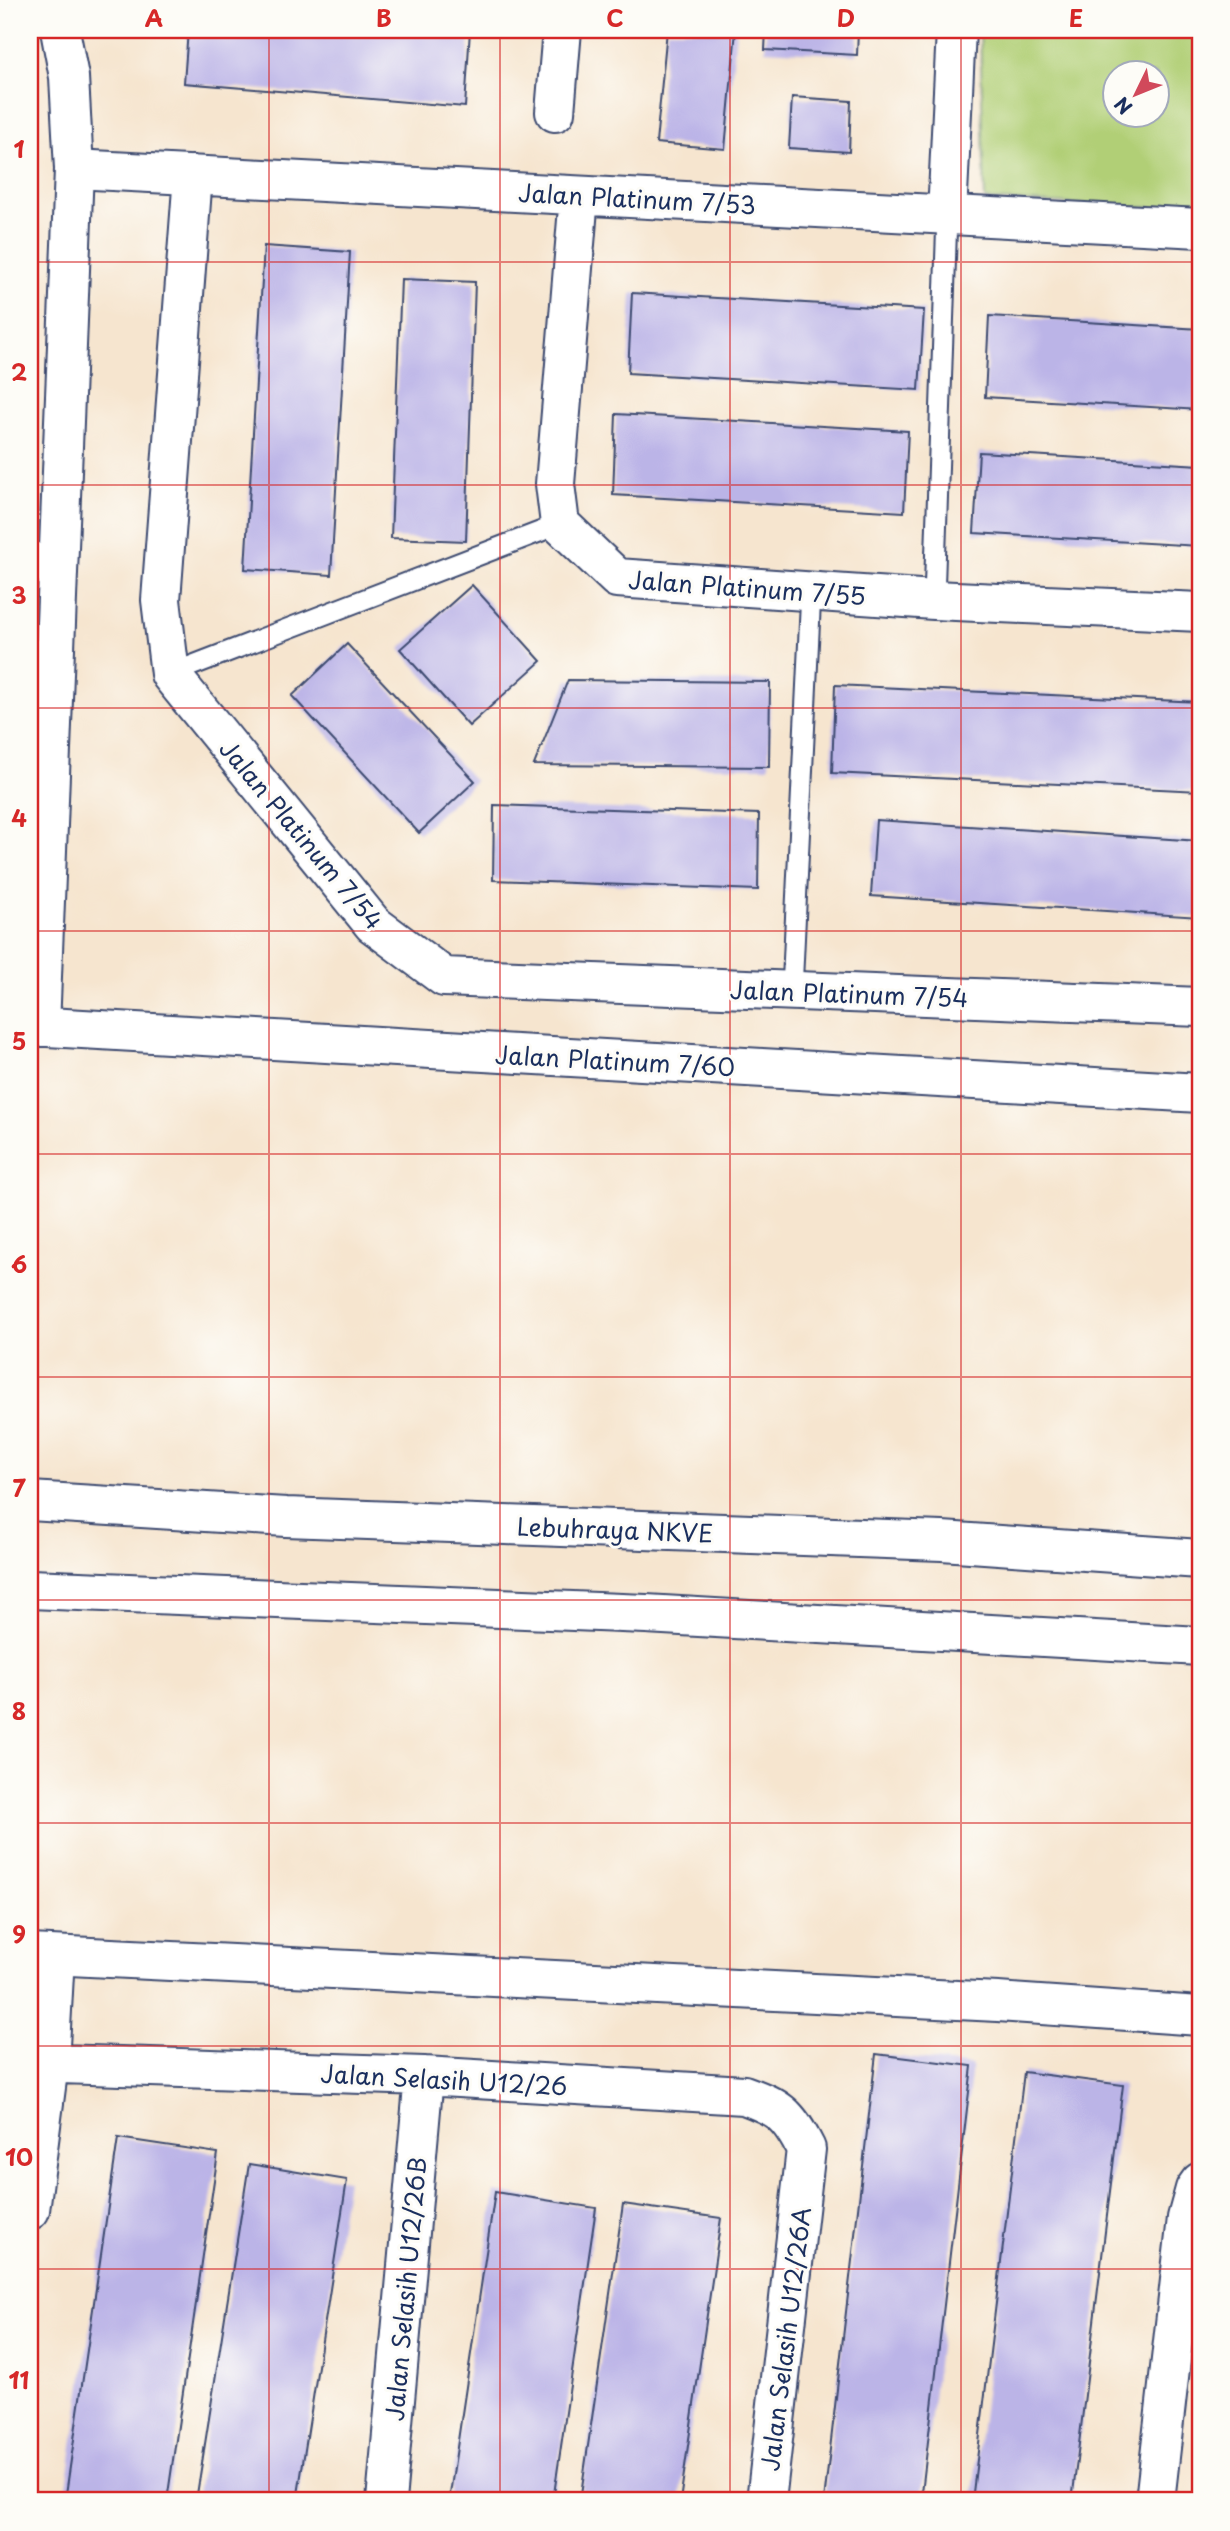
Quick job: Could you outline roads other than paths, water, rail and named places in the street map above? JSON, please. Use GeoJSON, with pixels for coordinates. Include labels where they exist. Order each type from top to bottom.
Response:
{"type":"FeatureCollection","features":[{"type":"Feature","properties":{"kind":"main road"},"geometry":{"type":"LineString","coordinates":[[35,1027],[44,563],[74,169],[69,77],[60,30]]}},
{"type":"Feature","properties":{"kind":"main road"},"geometry":{"type":"LineString","coordinates":[[555,112],[562,30]]}},
{"type":"Feature","properties":{"kind":"main road"},"geometry":{"type":"LineString","coordinates":[[947,215],[956,30]]}},
{"type":"Feature","properties":{"kind":"main road","name":"Jalan Platinum 7/53"},"geometry":{"type":"LineString","coordinates":[[74,169],[1200,228]]}},
{"type":"Feature","properties":{"kind":"main road"},"geometry":{"type":"LineString","coordinates":[[170,674],[161,600],[193,175]]}},
{"type":"Feature","properties":{"kind":"main road"},"geometry":{"type":"LineString","coordinates":[[560,524],[555,484],[579,195]]}},
{"type":"Feature","properties":{"kind":"main road","name":"Jalan Platinum 7/55"},"geometry":{"type":"LineString","coordinates":[[560,524],[617,578],[934,600],[1200,612]]}},
{"type":"Feature","properties":{"kind":"main road","name":"Jalan Platinum 7/54"},"geometry":{"type":"LineString","coordinates":[[170,674],[373,924],[444,977],[1200,1007]]}},
{"type":"Feature","properties":{"kind":"main road","name":"Jalan Platinum 7/60"},"geometry":{"type":"LineString","coordinates":[[35,1027],[1200,1093]]}},
{"type":"Feature","properties":{"kind":"main road","name":"Lebuhraya NKVE"},"geometry":{"type":"LineString","coordinates":[[30,1501],[286,1517],[942,1541],[1200,1559]]}},
{"type":"Feature","properties":{"kind":"main road"},"geometry":{"type":"LineString","coordinates":[[30,1589],[646,1614],[1200,1646]]}},
{"type":"Feature","properties":{"kind":"main road"},"geometry":{"type":"LineString","coordinates":[[30,2210],[42,1955],[998,2002],[1200,2016]]}},
{"type":"Feature","properties":{"kind":"main road","name":"Jalan Selasih U12/26"},"geometry":{"type":"LineString","coordinates":[[39,2063],[424,2077],[744,2095],[774,2106],[793,2124],[806,2149],[804,2176]]}},
{"type":"Feature","properties":{"kind":"main road","name":"Jalan Selasih U12/26B"},"geometry":{"type":"LineString","coordinates":[[386,2501],[424,2077]]}},
{"type":"Feature","properties":{"kind":"main road","name":"Jalan Selasih U12/26A"},"geometry":{"type":"LineString","coordinates":[[766,2501],[804,2176]]}},
{"type":"Feature","properties":{"kind":"main road"},"geometry":{"type":"LineString","coordinates":[[1155,2501],[1187,2218],[1195,2189],[1200,2182]]}},
{"type":"Feature","properties":{"kind":"lane"},"geometry":{"type":"LineString","coordinates":[[934,600],[947,215]]}},
{"type":"Feature","properties":{"kind":"lane"},"geometry":{"type":"LineString","coordinates":[[170,674],[560,524]]}},
{"type":"Feature","properties":{"kind":"lane"},"geometry":{"type":"LineString","coordinates":[[792,991],[811,591]]}}]}
